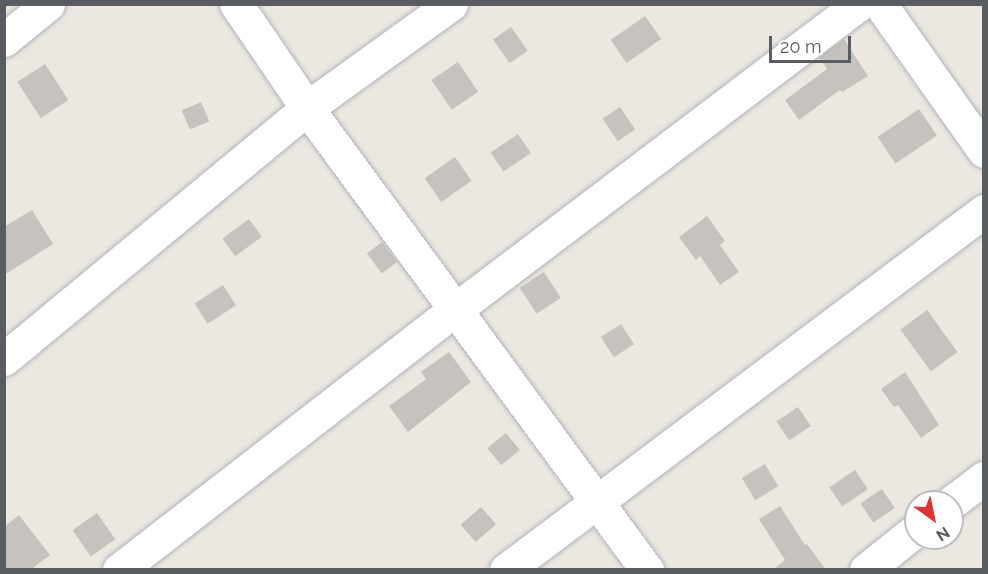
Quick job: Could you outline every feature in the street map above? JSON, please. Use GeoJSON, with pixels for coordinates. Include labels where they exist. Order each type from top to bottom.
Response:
{"type":"FeatureCollection","features":[{"type":"Feature","properties":{"kind":"street"},"geometry":{"type":"LineString","coordinates":[[4,40],[48,4]]}},
{"type":"Feature","properties":{"kind":"street"},"geometry":{"type":"LineString","coordinates":[[236,4],[307,108],[647,570]]}},
{"type":"Feature","properties":{"kind":"street"},"geometry":{"type":"LineString","coordinates":[[4,359],[307,108],[451,4]]}},
{"type":"Feature","properties":{"kind":"street"},"geometry":{"type":"LineString","coordinates":[[119,570],[456,309],[859,4]]}},
{"type":"Feature","properties":{"kind":"street"},"geometry":{"type":"LineString","coordinates":[[880,4],[984,152]]}},
{"type":"Feature","properties":{"kind":"street"},"geometry":{"type":"LineString","coordinates":[[506,570],[984,211]]}},
{"type":"Feature","properties":{"kind":"street"},"geometry":{"type":"LineString","coordinates":[[964,493],[984,478]]}},
{"type":"Feature","properties":{"kind":"street"},"geometry":{"type":"LineString","coordinates":[[866,570],[904,540]]}},
{"type":"Feature","properties":{"kind":"building"},"geometry":{"type":"Polygon","coordinates":[[[645,16],[661,39],[627,63],[611,40],[645,16]]]}},
{"type":"Feature","properties":{"kind":"building"},"geometry":{"type":"Polygon","coordinates":[[[511,27],[528,51],[510,63],[493,40],[511,27]]]}},
{"type":"Feature","properties":{"kind":"building"},"geometry":{"type":"Polygon","coordinates":[[[844,39],[868,76],[842,92],[840,90],[799,120],[785,100],[827,69],[819,57],[844,39]]]}},
{"type":"Feature","properties":{"kind":"building"},"geometry":{"type":"Polygon","coordinates":[[[458,62],[478,92],[452,110],[431,80],[458,62]]]}},
{"type":"Feature","properties":{"kind":"building"},"geometry":{"type":"Polygon","coordinates":[[[45,64],[68,100],[41,118],[17,82],[45,64]]]}},
{"type":"Feature","properties":{"kind":"building"},"geometry":{"type":"Polygon","coordinates":[[[201,102],[209,121],[190,130],[182,110],[201,102]]]}},
{"type":"Feature","properties":{"kind":"building"},"geometry":{"type":"Polygon","coordinates":[[[620,107],[635,129],[618,141],[603,119],[620,107]]]}},
{"type":"Feature","properties":{"kind":"building"},"geometry":{"type":"Polygon","coordinates":[[[919,109],[937,136],[895,163],[878,137],[919,109]]]}},
{"type":"Feature","properties":{"kind":"building"},"geometry":{"type":"Polygon","coordinates":[[[518,134],[531,153],[504,172],[491,152],[518,134]]]}},
{"type":"Feature","properties":{"kind":"building"},"geometry":{"type":"Polygon","coordinates":[[[455,157],[472,181],[441,202],[425,178],[455,157]]]}},
{"type":"Feature","properties":{"kind":"building"},"geometry":{"type":"Polygon","coordinates":[[[32,210],[53,244],[4,275],[4,227],[32,210]]]}},
{"type":"Feature","properties":{"kind":"building"},"geometry":{"type":"Polygon","coordinates":[[[707,216],[725,241],[720,245],[739,272],[720,285],[700,256],[696,260],[679,237],[707,216]]]}},
{"type":"Feature","properties":{"kind":"building"},"geometry":{"type":"Polygon","coordinates":[[[249,219],[262,237],[235,256],[222,238],[249,219]]]}},
{"type":"Feature","properties":{"kind":"building"},"geometry":{"type":"Polygon","coordinates":[[[382,242],[397,262],[382,273],[367,253],[382,242]]]}},
{"type":"Feature","properties":{"kind":"building"},"geometry":{"type":"Polygon","coordinates":[[[544,272],[561,298],[537,314],[520,288],[544,272]]]}},
{"type":"Feature","properties":{"kind":"building"},"geometry":{"type":"Polygon","coordinates":[[[223,285],[236,305],[208,324],[194,304],[223,285]]]}},
{"type":"Feature","properties":{"kind":"building"},"geometry":{"type":"Polygon","coordinates":[[[927,310],[958,352],[931,371],[900,329],[927,310]]]}},
{"type":"Feature","properties":{"kind":"building"},"geometry":{"type":"Polygon","coordinates":[[[621,324],[634,344],[614,357],[601,337],[621,324]]]}},
{"type":"Feature","properties":{"kind":"building"},"geometry":{"type":"Polygon","coordinates":[[[449,352],[471,382],[408,432],[389,406],[426,379],[421,372],[449,352]]]}},
{"type":"Feature","properties":{"kind":"building"},"geometry":{"type":"Polygon","coordinates":[[[905,372],[939,425],[921,438],[898,405],[894,407],[881,389],[905,372]]]}},
{"type":"Feature","properties":{"kind":"building"},"geometry":{"type":"Polygon","coordinates":[[[798,407],[811,426],[789,441],[776,422],[798,407]]]}},
{"type":"Feature","properties":{"kind":"building"},"geometry":{"type":"Polygon","coordinates":[[[506,433],[520,450],[501,465],[487,448],[506,433]]]}},
{"type":"Feature","properties":{"kind":"building"},"geometry":{"type":"Polygon","coordinates":[[[765,464],[778,486],[755,500],[742,478],[765,464]]]}},
{"type":"Feature","properties":{"kind":"building"},"geometry":{"type":"Polygon","coordinates":[[[855,470],[868,489],[842,506],[829,487],[855,470]]]}},
{"type":"Feature","properties":{"kind":"building"},"geometry":{"type":"Polygon","coordinates":[[[882,489],[895,508],[873,523],[860,504],[882,489]]]}},
{"type":"Feature","properties":{"kind":"building"},"geometry":{"type":"Polygon","coordinates":[[[780,506],[805,545],[807,544],[826,570],[772,570],[785,560],[759,519],[780,506]]]}},
{"type":"Feature","properties":{"kind":"building"},"geometry":{"type":"Polygon","coordinates":[[[481,507],[496,524],[476,542],[461,525],[481,507]]]}},
{"type":"Feature","properties":{"kind":"building"},"geometry":{"type":"Polygon","coordinates":[[[97,513],[115,539],[91,556],[72,530],[97,513]]]}},
{"type":"Feature","properties":{"kind":"building"},"geometry":{"type":"Polygon","coordinates":[[[19,515],[50,555],[30,570],[4,570],[4,527],[19,515]]]}}]}
